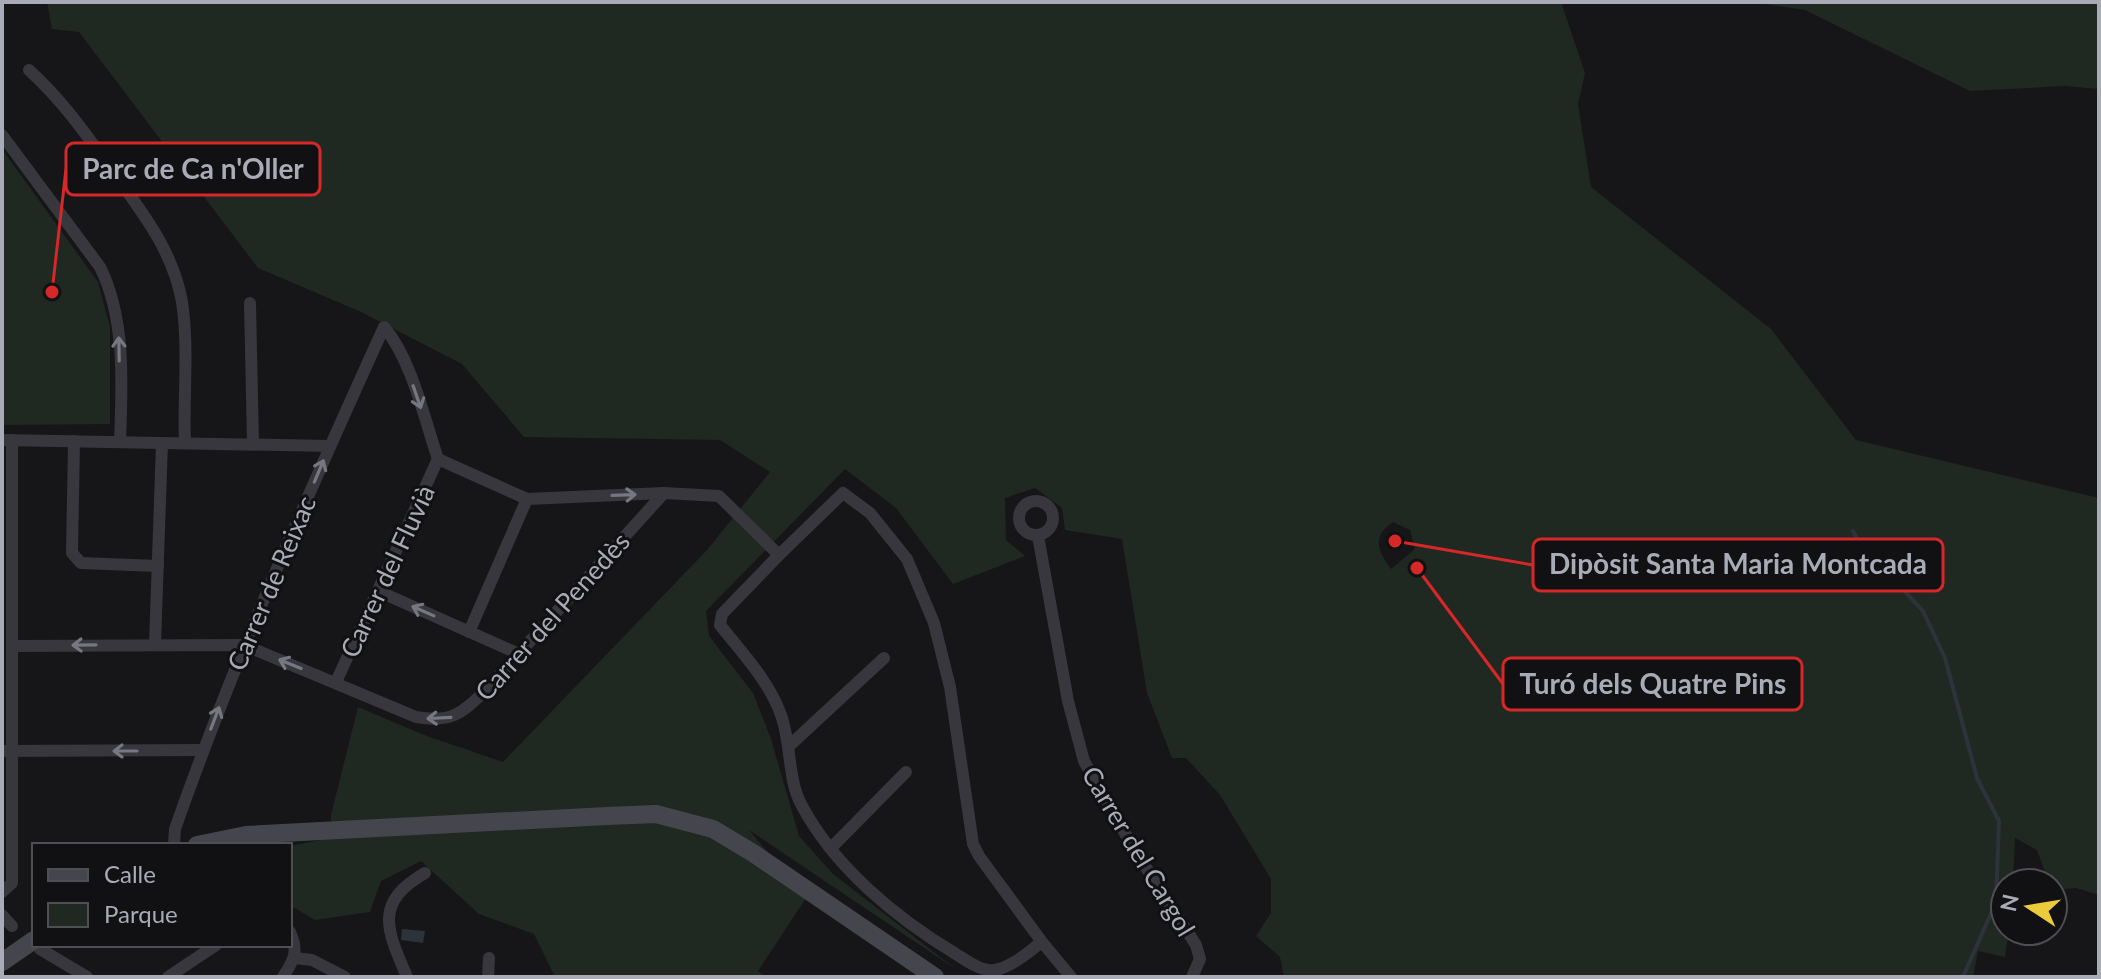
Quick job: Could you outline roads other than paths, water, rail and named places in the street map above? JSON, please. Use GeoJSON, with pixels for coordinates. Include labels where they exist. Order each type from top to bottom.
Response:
{"type":"FeatureCollection","features":[{"type":"Feature","properties":{"kind":"main road"},"geometry":{"type":"LineString","coordinates":[[208,843],[246,835],[607,816],[656,814],[673,817],[728,837],[935,977]]}},
{"type":"Feature","properties":{"kind":"main road"},"geometry":{"type":"LineString","coordinates":[[2,962],[33,947]]}},
{"type":"Feature","properties":{"kind":"street"},"geometry":{"type":"LineString","coordinates":[[29,70],[66,107],[152,226],[167,254],[176,276],[183,317],[185,443]]}},
{"type":"Feature","properties":{"kind":"street"},"geometry":{"type":"LineString","coordinates":[[2,135],[100,267],[112,290],[119,321],[120,442]]}},
{"type":"Feature","properties":{"kind":"street"},"geometry":{"type":"LineString","coordinates":[[250,303],[253,444]]}},
{"type":"Feature","properties":{"kind":"street","name":"Carrer de Reixac"},"geometry":{"type":"LineString","coordinates":[[174,843],[175,829],[244,645],[384,327],[395,339],[404,360],[438,459]]}},
{"type":"Feature","properties":{"kind":"street"},"geometry":{"type":"LineString","coordinates":[[2,892],[12,883],[7,751],[12,646],[7,440],[330,446]]}},
{"type":"Feature","properties":{"kind":"street"},"geometry":{"type":"LineString","coordinates":[[74,441],[72,553],[81,563],[158,566]]}},
{"type":"Feature","properties":{"kind":"street"},"geometry":{"type":"LineString","coordinates":[[155,644],[162,443]]}},
{"type":"Feature","properties":{"kind":"street"},"geometry":{"type":"LineString","coordinates":[[438,459],[527,499],[664,493],[719,496],[779,555]]}},
{"type":"Feature","properties":{"kind":"street","name":"Carrer del Fluvià"},"geometry":{"type":"LineString","coordinates":[[336,682],[438,459]]}},
{"type":"Feature","properties":{"kind":"street","name":"Carrer del Penedès"},"geometry":{"type":"LineString","coordinates":[[12,646],[244,645],[416,717],[436,721],[453,718],[467,709],[519,654],[664,493]]}},
{"type":"Feature","properties":{"kind":"street"},"geometry":{"type":"LineString","coordinates":[[1042,942],[1018,960],[993,971],[975,966],[883,903],[831,848],[799,802],[782,716],[767,684],[720,625],[722,614],[843,493],[870,513],[907,559],[934,623],[947,674],[973,844],[1042,942],[1071,977]]}},
{"type":"Feature","properties":{"kind":"street"},"geometry":{"type":"LineString","coordinates":[[469,632],[527,499]]}},
{"type":"Feature","properties":{"kind":"street","name":"Carrer del Cargol"},"geometry":{"type":"LineString","coordinates":[[1038,536],[1068,701],[1084,761],[1134,849],[1196,945],[1200,959],[1192,977]]}},
{"type":"Feature","properties":{"kind":"street"},"geometry":{"type":"LineString","coordinates":[[378,591],[519,654]]}},
{"type":"Feature","properties":{"kind":"street"},"geometry":{"type":"LineString","coordinates":[[788,747],[884,658]]}},
{"type":"Feature","properties":{"kind":"street"},"geometry":{"type":"LineString","coordinates":[[7,751],[203,750]]}},
{"type":"Feature","properties":{"kind":"street"},"geometry":{"type":"LineString","coordinates":[[831,848],[906,772]]}},
{"type":"Feature","properties":{"kind":"street"},"geometry":{"type":"LineString","coordinates":[[407,977],[389,930],[389,914],[398,893],[425,873]]}},
{"type":"Feature","properties":{"kind":"street"},"geometry":{"type":"LineString","coordinates":[[2,915],[12,926]]}},
{"type":"Feature","properties":{"kind":"street"},"geometry":{"type":"LineString","coordinates":[[283,977],[295,958],[292,937]]}},
{"type":"Feature","properties":{"kind":"street"},"geometry":{"type":"LineString","coordinates":[[40,947],[87,977]]}},
{"type":"Feature","properties":{"kind":"street"},"geometry":{"type":"LineString","coordinates":[[168,977],[213,947]]}},
{"type":"Feature","properties":{"kind":"street"},"geometry":{"type":"LineString","coordinates":[[295,958],[312,960],[345,977]]}},
{"type":"Feature","properties":{"kind":"street"},"geometry":{"type":"LineString","coordinates":[[488,977],[489,958]]}},
{"type":"Feature","properties":{"kind":"waterway"},"geometry":{"type":"LineString","coordinates":[[1853,531],[1859,542],[1923,611],[1945,658],[1977,778],[1999,821],[1996,902],[1963,977]]}},
{"type":"Feature","properties":{"kind":"place","name":"Parc de Ca n'Oller"},"geometry":{"type":"Point","coordinates":[52,292]}},
{"type":"Feature","properties":{"kind":"place","name":"Dipòsit Santa Maria Montcada"},"geometry":{"type":"Point","coordinates":[1395,541]}},
{"type":"Feature","properties":{"kind":"place","name":"Turó dels Quatre Pins"},"geometry":{"type":"Point","coordinates":[1417,568]}}]}
